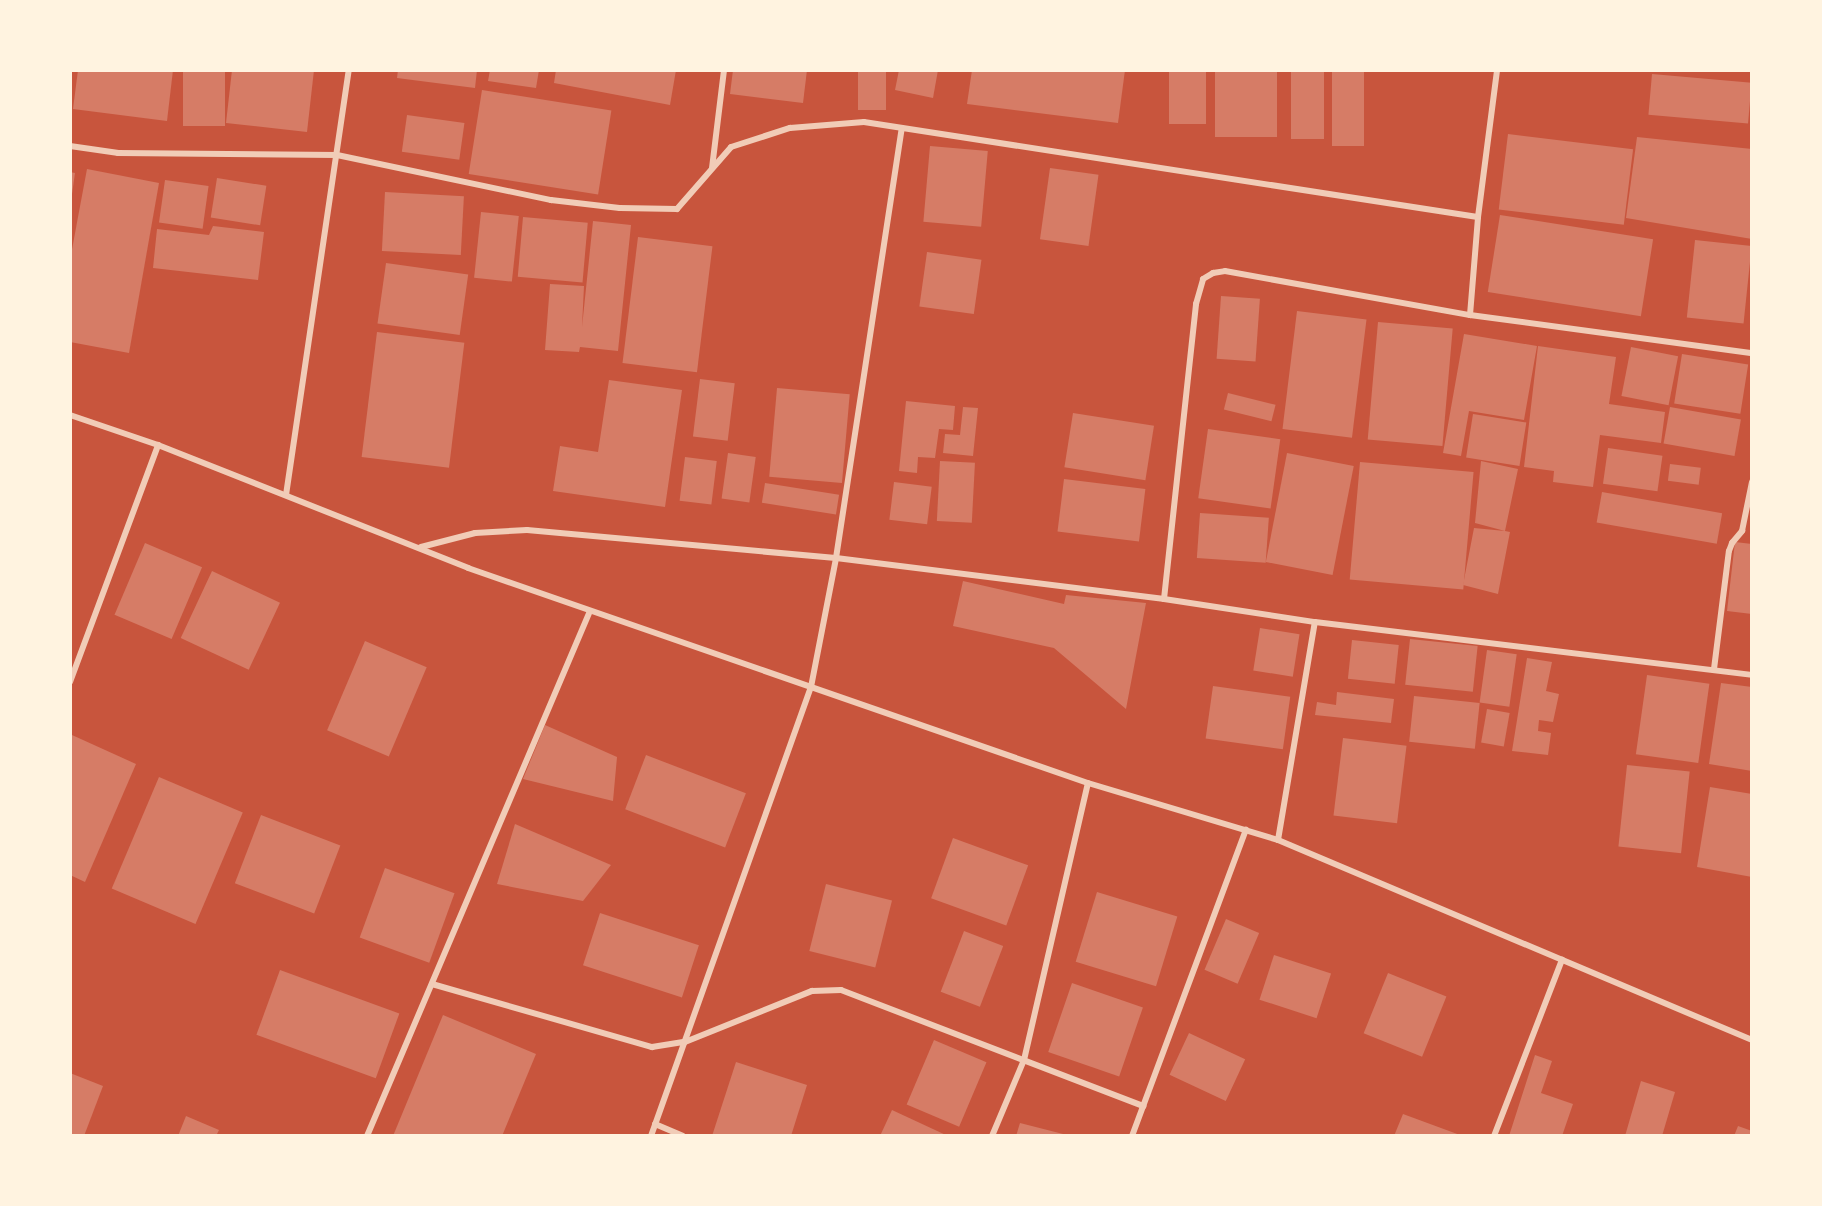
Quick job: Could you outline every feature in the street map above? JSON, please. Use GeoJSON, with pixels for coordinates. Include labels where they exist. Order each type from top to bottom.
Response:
{"type":"FeatureCollection","features":[{"type":"Feature","properties":{"kind":"street"},"geometry":{"type":"LineString","coordinates":[[286,495],[349,70]]}},
{"type":"Feature","properties":{"kind":"street"},"geometry":{"type":"LineString","coordinates":[[712,169],[724,70]]}},
{"type":"Feature","properties":{"kind":"street"},"geometry":{"type":"LineString","coordinates":[[1470,315],[1478,217],[1497,70]]}},
{"type":"Feature","properties":{"kind":"street"},"geometry":{"type":"LineString","coordinates":[[70,146],[118,153],[338,155],[551,200],[620,208],[678,209],[731,147],[790,128],[864,122],[1478,217]]}},
{"type":"Feature","properties":{"kind":"street"},"geometry":{"type":"LineString","coordinates":[[651,1136],[811,687],[836,558],[902,128]]}},
{"type":"Feature","properties":{"kind":"street"},"geometry":{"type":"LineString","coordinates":[[1164,599],[1196,304],[1203,279],[1225,271],[1470,315],[1752,353]]}},
{"type":"Feature","properties":{"kind":"street"},"geometry":{"type":"LineString","coordinates":[[70,415],[158,445],[468,568],[590,611],[1088,783],[1278,840],[1752,1040]]}},
{"type":"Feature","properties":{"kind":"street"},"geometry":{"type":"LineString","coordinates":[[70,682],[158,445]]}},
{"type":"Feature","properties":{"kind":"street"},"geometry":{"type":"LineString","coordinates":[[1714,669],[1729,551],[1731,543],[1742,531],[1752,482]]}},
{"type":"Feature","properties":{"kind":"street"},"geometry":{"type":"LineString","coordinates":[[421,548],[475,533],[527,530],[836,558],[1164,599],[1315,622],[1752,675]]}},
{"type":"Feature","properties":{"kind":"street"},"geometry":{"type":"LineString","coordinates":[[367,1136],[590,611]]}},
{"type":"Feature","properties":{"kind":"street"},"geometry":{"type":"LineString","coordinates":[[1278,840],[1315,622]]}},
{"type":"Feature","properties":{"kind":"street"},"geometry":{"type":"LineString","coordinates":[[992,1136],[1024,1060],[1088,783]]}},
{"type":"Feature","properties":{"kind":"street"},"geometry":{"type":"LineString","coordinates":[[1132,1136],[1246,830]]}},
{"type":"Feature","properties":{"kind":"street"},"geometry":{"type":"LineString","coordinates":[[1494,1136],[1562,960]]}},
{"type":"Feature","properties":{"kind":"street"},"geometry":{"type":"LineString","coordinates":[[432,984],[652,1047],[685,1042],[812,991],[841,990],[1143,1106]]}},
{"type":"Feature","properties":{"kind":"street"},"geometry":{"type":"LineString","coordinates":[[655,1124],[682,1136]]}},
{"type":"Feature","properties":{"kind":"building"},"geometry":{"type":"Polygon","coordinates":[[[78,70],[173,70],[167,121],[73,109],[78,70]]]}},
{"type":"Feature","properties":{"kind":"building"},"geometry":{"type":"Polygon","coordinates":[[[183,70],[225,70],[225,126],[183,126],[183,70]]]}},
{"type":"Feature","properties":{"kind":"building"},"geometry":{"type":"Polygon","coordinates":[[[232,70],[314,70],[307,132],[226,123],[232,70]]]}},
{"type":"Feature","properties":{"kind":"building"},"geometry":{"type":"Polygon","coordinates":[[[398,70],[477,70],[475,88],[397,78],[398,70]]]}},
{"type":"Feature","properties":{"kind":"building"},"geometry":{"type":"Polygon","coordinates":[[[490,70],[539,70],[536,88],[488,81],[490,70]]]}},
{"type":"Feature","properties":{"kind":"building"},"geometry":{"type":"Polygon","coordinates":[[[556,70],[676,70],[670,105],[554,83],[556,70]]]}},
{"type":"Feature","properties":{"kind":"building"},"geometry":{"type":"Polygon","coordinates":[[[733,70],[807,70],[803,103],[730,94],[733,70]]]}},
{"type":"Feature","properties":{"kind":"building"},"geometry":{"type":"Polygon","coordinates":[[[858,70],[886,70],[886,110],[858,110],[858,70]]]}},
{"type":"Feature","properties":{"kind":"building"},"geometry":{"type":"Polygon","coordinates":[[[899,70],[938,70],[933,98],[895,90],[899,70]]]}},
{"type":"Feature","properties":{"kind":"building"},"geometry":{"type":"Polygon","coordinates":[[[972,70],[1125,70],[1118,123],[967,104],[972,70]]]}},
{"type":"Feature","properties":{"kind":"building"},"geometry":{"type":"Polygon","coordinates":[[[1169,70],[1206,70],[1206,124],[1169,124],[1169,70]]]}},
{"type":"Feature","properties":{"kind":"building"},"geometry":{"type":"Polygon","coordinates":[[[1215,70],[1277,70],[1277,137],[1215,137],[1215,70]]]}},
{"type":"Feature","properties":{"kind":"building"},"geometry":{"type":"Polygon","coordinates":[[[1291,70],[1324,70],[1324,139],[1291,139],[1291,70]]]}},
{"type":"Feature","properties":{"kind":"building"},"geometry":{"type":"Polygon","coordinates":[[[1332,70],[1364,70],[1364,146],[1332,146],[1332,70]]]}},
{"type":"Feature","properties":{"kind":"building"},"geometry":{"type":"Polygon","coordinates":[[[1652,74],[1752,83],[1748,124],[1648,115],[1652,74]]]}},
{"type":"Feature","properties":{"kind":"building"},"geometry":{"type":"Polygon","coordinates":[[[482,90],[611,110],[598,194],[469,174],[482,90]]]}},
{"type":"Feature","properties":{"kind":"building"},"geometry":{"type":"Polygon","coordinates":[[[407,115],[464,123],[459,160],[402,152],[407,115]]]}},
{"type":"Feature","properties":{"kind":"building"},"geometry":{"type":"Polygon","coordinates":[[[1508,134],[1633,149],[1624,225],[1499,209],[1508,134]]]}},
{"type":"Feature","properties":{"kind":"building"},"geometry":{"type":"Polygon","coordinates":[[[1637,137],[1752,149],[1752,239],[1626,218],[1637,137]]]}},
{"type":"Feature","properties":{"kind":"building"},"geometry":{"type":"Polygon","coordinates":[[[930,146],[988,151],[981,227],[923,222],[930,146]]]}},
{"type":"Feature","properties":{"kind":"building"},"geometry":{"type":"Polygon","coordinates":[[[1050,168],[1099,175],[1089,246],[1040,239],[1050,168]]]}},
{"type":"Feature","properties":{"kind":"building"},"geometry":{"type":"Polygon","coordinates":[[[87,169],[159,183],[129,353],[70,342],[70,260],[87,169]]]}},
{"type":"Feature","properties":{"kind":"building"},"geometry":{"type":"Polygon","coordinates":[[[70,172],[75,173],[72,194],[70,193],[70,172]]]}},
{"type":"Feature","properties":{"kind":"building"},"geometry":{"type":"Polygon","coordinates":[[[217,178],[266,186],[260,225],[211,218],[217,178]]]}},
{"type":"Feature","properties":{"kind":"building"},"geometry":{"type":"Polygon","coordinates":[[[165,180],[209,186],[203,229],[159,223],[165,180]]]}},
{"type":"Feature","properties":{"kind":"building"},"geometry":{"type":"Polygon","coordinates":[[[385,192],[464,196],[461,255],[382,251],[385,192]]]}},
{"type":"Feature","properties":{"kind":"building"},"geometry":{"type":"Polygon","coordinates":[[[481,212],[519,216],[512,282],[474,278],[481,212]]]}},
{"type":"Feature","properties":{"kind":"building"},"geometry":{"type":"Polygon","coordinates":[[[1500,215],[1653,239],[1641,316],[1488,292],[1500,215]]]}},
{"type":"Feature","properties":{"kind":"building"},"geometry":{"type":"Polygon","coordinates":[[[523,217],[588,223],[583,282],[518,277],[523,217]]]}},
{"type":"Feature","properties":{"kind":"building"},"geometry":{"type":"Polygon","coordinates":[[[593,221],[631,225],[618,351],[580,347],[579,352],[545,350],[550,284],[584,286],[582,327],[593,221]]]}},
{"type":"Feature","properties":{"kind":"building"},"geometry":{"type":"Polygon","coordinates":[[[213,226],[264,232],[258,280],[153,268],[157,229],[209,235],[213,226]]]}},
{"type":"Feature","properties":{"kind":"building"},"geometry":{"type":"Polygon","coordinates":[[[638,237],[712,246],[697,372],[623,363],[638,237]]]}},
{"type":"Feature","properties":{"kind":"building"},"geometry":{"type":"Polygon","coordinates":[[[1695,240],[1752,246],[1744,324],[1687,318],[1695,240]]]}},
{"type":"Feature","properties":{"kind":"building"},"geometry":{"type":"Polygon","coordinates":[[[927,252],[981,260],[974,314],[919,306],[927,252]]]}},
{"type":"Feature","properties":{"kind":"building"},"geometry":{"type":"Polygon","coordinates":[[[386,263],[468,275],[460,335],[378,323],[386,263]]]}},
{"type":"Feature","properties":{"kind":"building"},"geometry":{"type":"Polygon","coordinates":[[[1221,296],[1260,299],[1256,362],[1217,359],[1221,296]]]}},
{"type":"Feature","properties":{"kind":"building"},"geometry":{"type":"Polygon","coordinates":[[[1297,311],[1366,320],[1352,438],[1282,429],[1297,311]]]}},
{"type":"Feature","properties":{"kind":"building"},"geometry":{"type":"Polygon","coordinates":[[[1378,322],[1453,329],[1442,446],[1368,440],[1378,322]]]}},
{"type":"Feature","properties":{"kind":"building"},"geometry":{"type":"Polygon","coordinates":[[[377,332],[464,343],[449,468],[362,457],[377,332]]]}},
{"type":"Feature","properties":{"kind":"building"},"geometry":{"type":"Polygon","coordinates":[[[1464,334],[1537,346],[1524,420],[1469,411],[1461,456],[1443,453],[1464,334]]]}},
{"type":"Feature","properties":{"kind":"building"},"geometry":{"type":"Polygon","coordinates":[[[1538,346],[1616,357],[1609,404],[1665,412],[1661,443],[1600,435],[1593,487],[1553,482],[1554,471],[1524,467],[1538,346]]]}},
{"type":"Feature","properties":{"kind":"building"},"geometry":{"type":"Polygon","coordinates":[[[1631,347],[1678,356],[1669,405],[1621,396],[1631,347]]]}},
{"type":"Feature","properties":{"kind":"building"},"geometry":{"type":"Polygon","coordinates":[[[1682,354],[1748,364],[1740,414],[1674,403],[1682,354]]]}},
{"type":"Feature","properties":{"kind":"building"},"geometry":{"type":"Polygon","coordinates":[[[700,379],[735,383],[728,441],[693,437],[700,379]]]}},
{"type":"Feature","properties":{"kind":"building"},"geometry":{"type":"Polygon","coordinates":[[[609,380],[682,390],[665,507],[553,491],[560,446],[598,452],[609,380]]]}},
{"type":"Feature","properties":{"kind":"building"},"geometry":{"type":"Polygon","coordinates":[[[777,388],[850,394],[842,483],[769,477],[777,388]]]}},
{"type":"Feature","properties":{"kind":"building"},"geometry":{"type":"Polygon","coordinates":[[[1228,393],[1276,405],[1271,421],[1224,409],[1228,393]]]}},
{"type":"Feature","properties":{"kind":"building"},"geometry":{"type":"Polygon","coordinates":[[[906,401],[955,406],[953,430],[939,429],[935,458],[918,457],[917,473],[899,471],[906,401]]]}},
{"type":"Feature","properties":{"kind":"building"},"geometry":{"type":"Polygon","coordinates":[[[963,407],[978,408],[973,456],[943,453],[945,434],[960,435],[963,407]]]}},
{"type":"Feature","properties":{"kind":"building"},"geometry":{"type":"Polygon","coordinates":[[[1670,407],[1741,420],[1734,456],[1664,443],[1670,407]]]}},
{"type":"Feature","properties":{"kind":"building"},"geometry":{"type":"Polygon","coordinates":[[[1073,413],[1154,426],[1145,480],[1064,467],[1073,413]]]}},
{"type":"Feature","properties":{"kind":"building"},"geometry":{"type":"Polygon","coordinates":[[[1473,414],[1526,422],[1519,466],[1466,457],[1473,414]]]}},
{"type":"Feature","properties":{"kind":"building"},"geometry":{"type":"Polygon","coordinates":[[[1208,429],[1280,439],[1271,508],[1198,498],[1208,429]]]}},
{"type":"Feature","properties":{"kind":"building"},"geometry":{"type":"Polygon","coordinates":[[[1608,448],[1662,456],[1657,491],[1603,484],[1608,448]]]}},
{"type":"Feature","properties":{"kind":"building"},"geometry":{"type":"Polygon","coordinates":[[[728,453],[756,457],[749,502],[722,499],[728,453]]]}},
{"type":"Feature","properties":{"kind":"building"},"geometry":{"type":"Polygon","coordinates":[[[1287,453],[1354,466],[1333,575],[1266,562],[1287,453]]]}},
{"type":"Feature","properties":{"kind":"building"},"geometry":{"type":"Polygon","coordinates":[[[685,457],[717,461],[711,505],[680,501],[685,457]]]}},
{"type":"Feature","properties":{"kind":"building"},"geometry":{"type":"Polygon","coordinates":[[[940,461],[975,463],[972,523],[937,521],[940,461]]]}},
{"type":"Feature","properties":{"kind":"building"},"geometry":{"type":"Polygon","coordinates":[[[1481,461],[1518,469],[1505,531],[1475,523],[1481,461]]]}},
{"type":"Feature","properties":{"kind":"building"},"geometry":{"type":"Polygon","coordinates":[[[1360,462],[1474,472],[1463,589],[1350,580],[1360,462]]]}},
{"type":"Feature","properties":{"kind":"building"},"geometry":{"type":"Polygon","coordinates":[[[1670,464],[1701,468],[1699,485],[1668,481],[1670,464]]]}},
{"type":"Feature","properties":{"kind":"building"},"geometry":{"type":"Polygon","coordinates":[[[1064,479],[1145,489],[1139,542],[1058,532],[1064,479]]]}},
{"type":"Feature","properties":{"kind":"building"},"geometry":{"type":"Polygon","coordinates":[[[894,482],[932,487],[927,524],[889,520],[894,482]]]}},
{"type":"Feature","properties":{"kind":"building"},"geometry":{"type":"Polygon","coordinates":[[[765,483],[839,495],[836,514],[762,503],[765,483]]]}},
{"type":"Feature","properties":{"kind":"building"},"geometry":{"type":"Polygon","coordinates":[[[1602,492],[1722,513],[1717,544],[1597,523],[1602,492]]]}},
{"type":"Feature","properties":{"kind":"building"},"geometry":{"type":"Polygon","coordinates":[[[1200,513],[1269,518],[1266,563],[1197,558],[1200,513]]]}},
{"type":"Feature","properties":{"kind":"building"},"geometry":{"type":"Polygon","coordinates":[[[1474,528],[1510,532],[1498,594],[1463,585],[1474,528]]]}},
{"type":"Feature","properties":{"kind":"building"},"geometry":{"type":"Polygon","coordinates":[[[1735,542],[1752,544],[1752,614],[1727,611],[1735,542]]]}},
{"type":"Feature","properties":{"kind":"building"},"geometry":{"type":"Polygon","coordinates":[[[145,543],[202,567],[172,639],[115,615],[145,543]]]}},
{"type":"Feature","properties":{"kind":"building"},"geometry":{"type":"Polygon","coordinates":[[[212,571],[280,603],[249,670],[181,638],[212,571]]]}},
{"type":"Feature","properties":{"kind":"building"},"geometry":{"type":"Polygon","coordinates":[[[963,581],[1064,604],[1066,595],[1146,603],[1126,709],[1054,648],[953,626],[963,581]]]}},
{"type":"Feature","properties":{"kind":"building"},"geometry":{"type":"Polygon","coordinates":[[[1260,628],[1300,634],[1293,677],[1253,670],[1260,628]]]}},
{"type":"Feature","properties":{"kind":"building"},"geometry":{"type":"Polygon","coordinates":[[[1410,639],[1478,646],[1473,692],[1405,685],[1410,639]]]}},
{"type":"Feature","properties":{"kind":"building"},"geometry":{"type":"Polygon","coordinates":[[[1352,640],[1399,645],[1395,684],[1348,679],[1352,640]]]}},
{"type":"Feature","properties":{"kind":"building"},"geometry":{"type":"Polygon","coordinates":[[[365,641],[427,667],[389,756],[327,730],[365,641]]]}},
{"type":"Feature","properties":{"kind":"building"},"geometry":{"type":"Polygon","coordinates":[[[1487,650],[1517,654],[1509,707],[1480,702],[1487,650]]]}},
{"type":"Feature","properties":{"kind":"building"},"geometry":{"type":"Polygon","coordinates":[[[1527,658],[1552,662],[1546,691],[1559,694],[1553,722],[1539,720],[1538,731],[1551,733],[1548,755],[1512,751],[1527,658]]]}},
{"type":"Feature","properties":{"kind":"building"},"geometry":{"type":"Polygon","coordinates":[[[1647,675],[1709,684],[1698,763],[1636,754],[1647,675]]]}},
{"type":"Feature","properties":{"kind":"building"},"geometry":{"type":"Polygon","coordinates":[[[1721,683],[1752,687],[1752,771],[1709,764],[1721,683]]]}},
{"type":"Feature","properties":{"kind":"building"},"geometry":{"type":"Polygon","coordinates":[[[1213,686],[1290,697],[1283,749],[1206,738],[1213,686]]]}},
{"type":"Feature","properties":{"kind":"building"},"geometry":{"type":"Polygon","coordinates":[[[1337,692],[1394,699],[1391,723],[1315,715],[1317,702],[1336,705],[1337,692]]]}},
{"type":"Feature","properties":{"kind":"building"},"geometry":{"type":"Polygon","coordinates":[[[1414,696],[1480,703],[1475,749],[1409,742],[1414,696]]]}},
{"type":"Feature","properties":{"kind":"building"},"geometry":{"type":"Polygon","coordinates":[[[1487,709],[1510,713],[1504,746],[1481,742],[1487,709]]]}},
{"type":"Feature","properties":{"kind":"building"},"geometry":{"type":"Polygon","coordinates":[[[545,725],[617,757],[613,801],[523,779],[545,725]]]}},
{"type":"Feature","properties":{"kind":"building"},"geometry":{"type":"Polygon","coordinates":[[[72,735],[136,764],[85,882],[70,875],[72,735]]]}},
{"type":"Feature","properties":{"kind":"building"},"geometry":{"type":"Polygon","coordinates":[[[1343,738],[1407,746],[1397,823],[1333,815],[1343,738]]]}},
{"type":"Feature","properties":{"kind":"building"},"geometry":{"type":"Polygon","coordinates":[[[646,755],[746,793],[725,847],[625,809],[646,755]]]}},
{"type":"Feature","properties":{"kind":"building"},"geometry":{"type":"Polygon","coordinates":[[[1627,765],[1690,772],[1681,853],[1618,847],[1627,765]]]}},
{"type":"Feature","properties":{"kind":"building"},"geometry":{"type":"Polygon","coordinates":[[[159,777],[243,813],[195,924],[112,888],[159,777]]]}},
{"type":"Feature","properties":{"kind":"building"},"geometry":{"type":"Polygon","coordinates":[[[1710,787],[1752,794],[1752,877],[1697,867],[1710,787]]]}},
{"type":"Feature","properties":{"kind":"building"},"geometry":{"type":"Polygon","coordinates":[[[261,815],[340,845],[314,914],[235,883],[261,815]]]}},
{"type":"Feature","properties":{"kind":"building"},"geometry":{"type":"Polygon","coordinates":[[[515,824],[611,865],[583,901],[497,884],[515,824]]]}},
{"type":"Feature","properties":{"kind":"building"},"geometry":{"type":"Polygon","coordinates":[[[953,838],[1028,865],[1006,926],[931,898],[953,838]]]}},
{"type":"Feature","properties":{"kind":"building"},"geometry":{"type":"Polygon","coordinates":[[[385,868],[455,893],[429,963],[360,938],[385,868]]]}},
{"type":"Feature","properties":{"kind":"building"},"geometry":{"type":"Polygon","coordinates":[[[826,884],[892,900],[875,967],[809,951],[826,884]]]}},
{"type":"Feature","properties":{"kind":"building"},"geometry":{"type":"Polygon","coordinates":[[[1097,892],[1177,917],[1156,986],[1076,962],[1097,892]]]}},
{"type":"Feature","properties":{"kind":"building"},"geometry":{"type":"Polygon","coordinates":[[[600,913],[699,945],[682,997],[583,965],[600,913]]]}},
{"type":"Feature","properties":{"kind":"building"},"geometry":{"type":"Polygon","coordinates":[[[1226,919],[1259,933],[1238,984],[1205,970],[1226,919]]]}},
{"type":"Feature","properties":{"kind":"building"},"geometry":{"type":"Polygon","coordinates":[[[964,931],[1003,946],[980,1007],[941,992],[964,931]]]}},
{"type":"Feature","properties":{"kind":"building"},"geometry":{"type":"Polygon","coordinates":[[[1274,955],[1331,974],[1317,1018],[1259,1000],[1274,955]]]}},
{"type":"Feature","properties":{"kind":"building"},"geometry":{"type":"Polygon","coordinates":[[[280,970],[399,1013],[376,1078],[256,1035],[280,970]]]}},
{"type":"Feature","properties":{"kind":"building"},"geometry":{"type":"Polygon","coordinates":[[[1388,973],[1446,997],[1422,1057],[1364,1033],[1388,973]]]}},
{"type":"Feature","properties":{"kind":"building"},"geometry":{"type":"Polygon","coordinates":[[[1072,983],[1143,1007],[1119,1076],[1048,1052],[1072,983]]]}},
{"type":"Feature","properties":{"kind":"building"},"geometry":{"type":"Polygon","coordinates":[[[443,1015],[536,1054],[502,1136],[393,1136],[443,1015]]]}},
{"type":"Feature","properties":{"kind":"building"},"geometry":{"type":"Polygon","coordinates":[[[1189,1033],[1245,1059],[1226,1101],[1170,1075],[1189,1033]]]}},
{"type":"Feature","properties":{"kind":"building"},"geometry":{"type":"Polygon","coordinates":[[[934,1040],[986,1062],[959,1127],[907,1104],[934,1040]]]}},
{"type":"Feature","properties":{"kind":"building"},"geometry":{"type":"Polygon","coordinates":[[[1535,1055],[1552,1061],[1541,1093],[1573,1104],[1562,1136],[1509,1136],[1535,1055]]]}},
{"type":"Feature","properties":{"kind":"building"},"geometry":{"type":"Polygon","coordinates":[[[736,1062],[807,1085],[791,1136],[712,1136],[736,1062]]]}},
{"type":"Feature","properties":{"kind":"building"},"geometry":{"type":"Polygon","coordinates":[[[70,1073],[103,1086],[84,1136],[70,1136],[70,1073]]]}},
{"type":"Feature","properties":{"kind":"building"},"geometry":{"type":"Polygon","coordinates":[[[1641,1081],[1675,1092],[1662,1136],[1625,1136],[1641,1081]]]}},
{"type":"Feature","properties":{"kind":"building"},"geometry":{"type":"Polygon","coordinates":[[[892,1110],[948,1136],[880,1136],[892,1110]]]}},
{"type":"Feature","properties":{"kind":"building"},"geometry":{"type":"Polygon","coordinates":[[[1403,1114],[1460,1135],[1460,1136],[1394,1136],[1403,1114]]]}},
{"type":"Feature","properties":{"kind":"building"},"geometry":{"type":"Polygon","coordinates":[[[186,1116],[219,1130],[216,1136],[178,1136],[186,1116]]]}},
{"type":"Feature","properties":{"kind":"building"},"geometry":{"type":"Polygon","coordinates":[[[1020,1123],[1067,1135],[1067,1136],[1016,1136],[1020,1123]]]}},
{"type":"Feature","properties":{"kind":"building"},"geometry":{"type":"Polygon","coordinates":[[[1738,1126],[1752,1131],[1752,1136],[1734,1136],[1738,1126]]]}}]}
